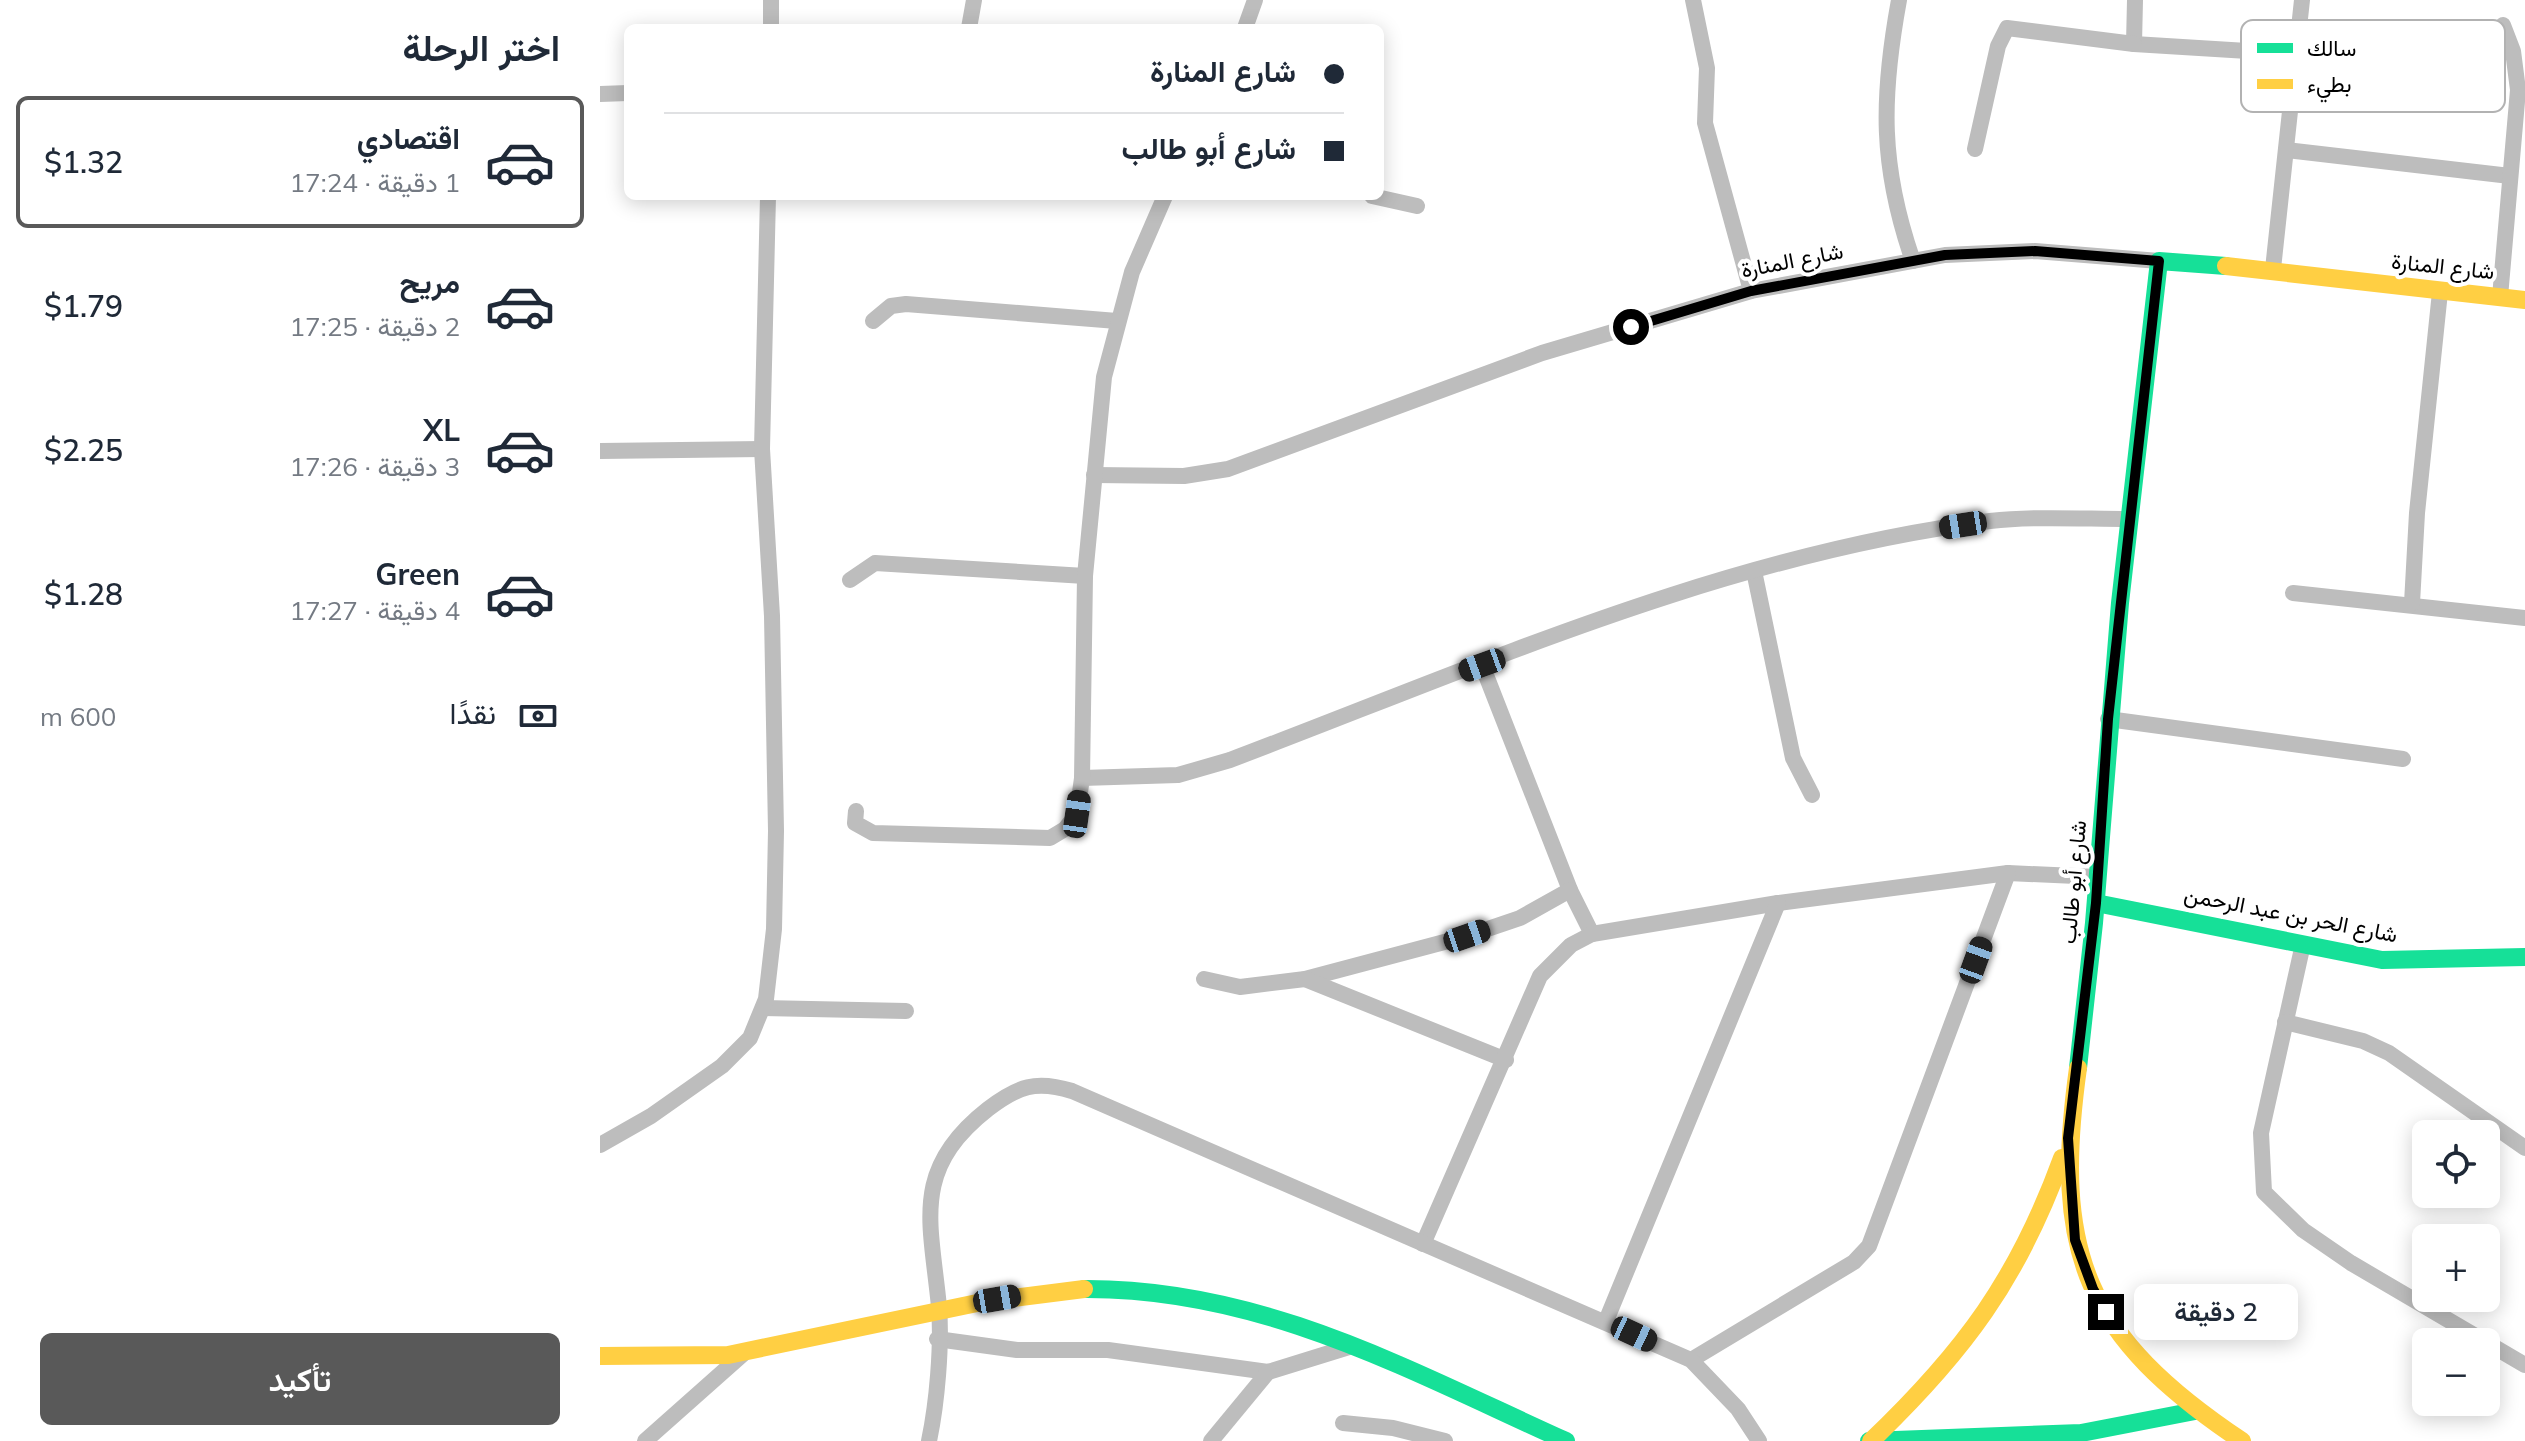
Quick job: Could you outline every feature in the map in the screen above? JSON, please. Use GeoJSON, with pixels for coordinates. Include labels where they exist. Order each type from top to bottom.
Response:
{"type":"FeatureCollection","features":[{"type":"Feature","properties":{"kind":"street"},"geometry":{"type":"LineString","coordinates":[[771,0],[771,24]]}},
{"type":"Feature","properties":{"kind":"street"},"geometry":{"type":"LineString","coordinates":[[970,24],[974,0]]}},
{"type":"Feature","properties":{"kind":"street"},"geometry":{"type":"LineString","coordinates":[[1246,24],[1255,0]]}},
{"type":"Feature","properties":{"kind":"street"},"geometry":{"type":"LineString","coordinates":[[1693,0],[1707,68],[1705,123],[1751,291]]}},
{"type":"Feature","properties":{"kind":"street"},"geometry":{"type":"LineString","coordinates":[[1899,0],[1886,97],[1885,129],[1892,194],[1913,261]]}},
{"type":"Feature","properties":{"kind":"street"},"geometry":{"type":"LineString","coordinates":[[2134,44],[2135,0]]}},
{"type":"Feature","properties":{"kind":"street"},"geometry":{"type":"LineString","coordinates":[[2300,20],[2302,0]]}},
{"type":"Feature","properties":{"kind":"street"},"geometry":{"type":"LineString","coordinates":[[1975,149],[1998,46],[2007,28],[2134,44],[2241,51]]}},
{"type":"Feature","properties":{"kind":"street"},"geometry":{"type":"LineString","coordinates":[[2500,297],[2518,90],[2513,51],[2505,30]]}},
{"type":"Feature","properties":{"kind":"street"},"geometry":{"type":"LineString","coordinates":[[600,94],[624,93]]}},
{"type":"Feature","properties":{"kind":"street"},"geometry":{"type":"LineString","coordinates":[[2273,269],[2290,112]]}},
{"type":"Feature","properties":{"kind":"street"},"geometry":{"type":"LineString","coordinates":[[2286,150],[2510,176]]}},
{"type":"Feature","properties":{"kind":"street"},"geometry":{"type":"LineString","coordinates":[[1384,199],[1417,206]]}},
{"type":"Feature","properties":{"kind":"street"},"geometry":{"type":"LineString","coordinates":[[600,1145],[651,1116],[722,1066],[750,1038],[763,1008],[774,929],[776,831],[772,616],[762,449],[768,200]]}},
{"type":"Feature","properties":{"kind":"street"},"geometry":{"type":"LineString","coordinates":[[856,811],[855,823],[873,833],[1050,838],[1065,829],[1077,814],[1082,778],[1085,576],[1104,377],[1117,321],[1141,247],[1163,200]]}},
{"type":"Feature","properties":{"kind":"street","name":"شارع المنارة"},"geometry":{"type":"LineString","coordinates":[[1094,475],[1184,476],[1228,469],[1542,353],[1751,291],[1945,255],[2035,251],[2273,269],[2440,292],[2525,300]]}},
{"type":"Feature","properties":{"kind":"street","name":"شارع أبو طالب"},"geometry":{"type":"LineString","coordinates":[[2159,261],[2108,719],[2096,903],[2068,1138],[2075,1240],[2093,1289],[2118,1334],[2152,1375],[2195,1411],[2242,1441]]}},
{"type":"Feature","properties":{"kind":"street"},"geometry":{"type":"LineString","coordinates":[[2412,603],[2417,513],[2440,292]]}},
{"type":"Feature","properties":{"kind":"street"},"geometry":{"type":"LineString","coordinates":[[873,321],[891,306],[906,304],[1117,321]]}},
{"type":"Feature","properties":{"kind":"street"},"geometry":{"type":"LineString","coordinates":[[600,451],[762,449]]}},
{"type":"Feature","properties":{"kind":"street"},"geometry":{"type":"LineString","coordinates":[[1082,778],[1178,775],[1230,760],[1643,605],[1754,571],[1877,540],[1991,521],[2129,519]]}},
{"type":"Feature","properties":{"kind":"street"},"geometry":{"type":"LineString","coordinates":[[850,580],[868,564],[883,562],[1085,576]]}},
{"type":"Feature","properties":{"kind":"street"},"geometry":{"type":"LineString","coordinates":[[1754,571],[1793,758],[1812,795]]}},
{"type":"Feature","properties":{"kind":"street"},"geometry":{"type":"LineString","coordinates":[[2293,593],[2412,603],[2525,618]]}},
{"type":"Feature","properties":{"kind":"street"},"geometry":{"type":"LineString","coordinates":[[1482,665],[1570,890],[1592,934]]}},
{"type":"Feature","properties":{"kind":"street"},"geometry":{"type":"LineString","coordinates":[[2108,719],[2403,759]]}},
{"type":"Feature","properties":{"kind":"street"},"geometry":{"type":"LineString","coordinates":[[1691,1360],[1854,1262],[1869,1246],[1892,1192],[2008,873]]}},
{"type":"Feature","properties":{"kind":"street"},"geometry":{"type":"LineString","coordinates":[[1423,1244],[1506,1060],[1540,976],[1571,945],[1592,934],[1778,903],[2008,873],[2098,877]]}},
{"type":"Feature","properties":{"kind":"street"},"geometry":{"type":"LineString","coordinates":[[1204,979],[1240,987],[1305,979],[1467,936],[1520,918],[1570,890]]}},
{"type":"Feature","properties":{"kind":"street"},"geometry":{"type":"LineString","coordinates":[[1606,1321],[1778,903]]}},
{"type":"Feature","properties":{"kind":"street","name":"شارع الحر بن عبد الرحمن"},"geometry":{"type":"LineString","coordinates":[[2096,903],[2382,960],[2525,957]]}},
{"type":"Feature","properties":{"kind":"street"},"geometry":{"type":"LineString","coordinates":[[2303,944],[2261,1133],[2264,1192],[2303,1230],[2351,1263],[2525,1365]]}},
{"type":"Feature","properties":{"kind":"street"},"geometry":{"type":"LineString","coordinates":[[1305,979],[1506,1060]]}},
{"type":"Feature","properties":{"kind":"street"},"geometry":{"type":"LineString","coordinates":[[763,1008],[906,1011]]}},
{"type":"Feature","properties":{"kind":"street"},"geometry":{"type":"LineString","coordinates":[[2285,1022],[2363,1041],[2389,1053],[2525,1148]]}},
{"type":"Feature","properties":{"kind":"street"},"geometry":{"type":"LineString","coordinates":[[929,1441],[939,1309],[930,1255],[934,1180],[956,1135],[1002,1098],[1024,1087],[1047,1083],[1072,1091],[1691,1360],[1738,1409],[1759,1441]]}},
{"type":"Feature","properties":{"kind":"street"},"geometry":{"type":"LineString","coordinates":[[1870,1441],[1929,1387],[1984,1320],[2015,1271],[2046,1205],[2068,1138]]}},
{"type":"Feature","properties":{"kind":"street"},"geometry":{"type":"LineString","coordinates":[[600,1356],[743,1354],[939,1309],[1026,1294],[1126,1289],[1196,1296],[1251,1310],[1352,1346],[1566,1441]]}},
{"type":"Feature","properties":{"kind":"street"},"geometry":{"type":"LineString","coordinates":[[937,1339],[1017,1350],[1108,1350],[1268,1372],[1352,1346]]}},
{"type":"Feature","properties":{"kind":"street"},"geometry":{"type":"LineString","coordinates":[[645,1441],[743,1354]]}},
{"type":"Feature","properties":{"kind":"street"},"geometry":{"type":"LineString","coordinates":[[1211,1441],[1268,1372]]}},
{"type":"Feature","properties":{"kind":"street"},"geometry":{"type":"LineString","coordinates":[[1870,1441],[2078,1437],[2195,1411]]}},
{"type":"Feature","properties":{"kind":"street"},"geometry":{"type":"LineString","coordinates":[[1343,1423],[1393,1428],[1445,1441]]}},
{"type":"Feature","properties":{"kind":"traffic: fast"},"geometry":{"type":"LineString","coordinates":[[2078,1068],[2094,923],[2120,603],[2159,261],[2226,266]]}},
{"type":"Feature","properties":{"kind":"traffic: fast"},"geometry":{"type":"LineString","coordinates":[[2096,903],[2382,960],[2525,957]]}},
{"type":"Feature","properties":{"kind":"traffic: fast"},"geometry":{"type":"LineString","coordinates":[[1084,1289],[1149,1292],[1212,1302],[1273,1318],[1391,1361],[1566,1441]]}},
{"type":"Feature","properties":{"kind":"traffic: fast"},"geometry":{"type":"LineString","coordinates":[[1869,1441],[2081,1433],[2195,1411]]}},
{"type":"Feature","properties":{"kind":"traffic: slow"},"geometry":{"type":"LineString","coordinates":[[2226,266],[2525,300]]}},
{"type":"Feature","properties":{"kind":"traffic: slow"},"geometry":{"type":"LineString","coordinates":[[2078,1068],[2071,1133],[2071,1190],[2077,1240],[2091,1284],[2114,1326],[2146,1364],[2189,1402],[2242,1441]]}},
{"type":"Feature","properties":{"kind":"traffic: slow"},"geometry":{"type":"LineString","coordinates":[[1871,1441],[1934,1376],[1985,1312],[2027,1241],[2062,1158]]}},
{"type":"Feature","properties":{"kind":"traffic: slow"},"geometry":{"type":"LineString","coordinates":[[600,1356],[728,1355],[982,1302],[1084,1289]]}},
{"type":"Feature","properties":{"kind":"route"},"geometry":{"type":"LineString","coordinates":[[1631,327],[1751,291],[1945,255],[2035,251],[2159,261],[2108,719],[2096,903],[2084,1021],[2068,1138],[2069,1190],[2075,1240],[2093,1289],[2106,1312]]}}]}
